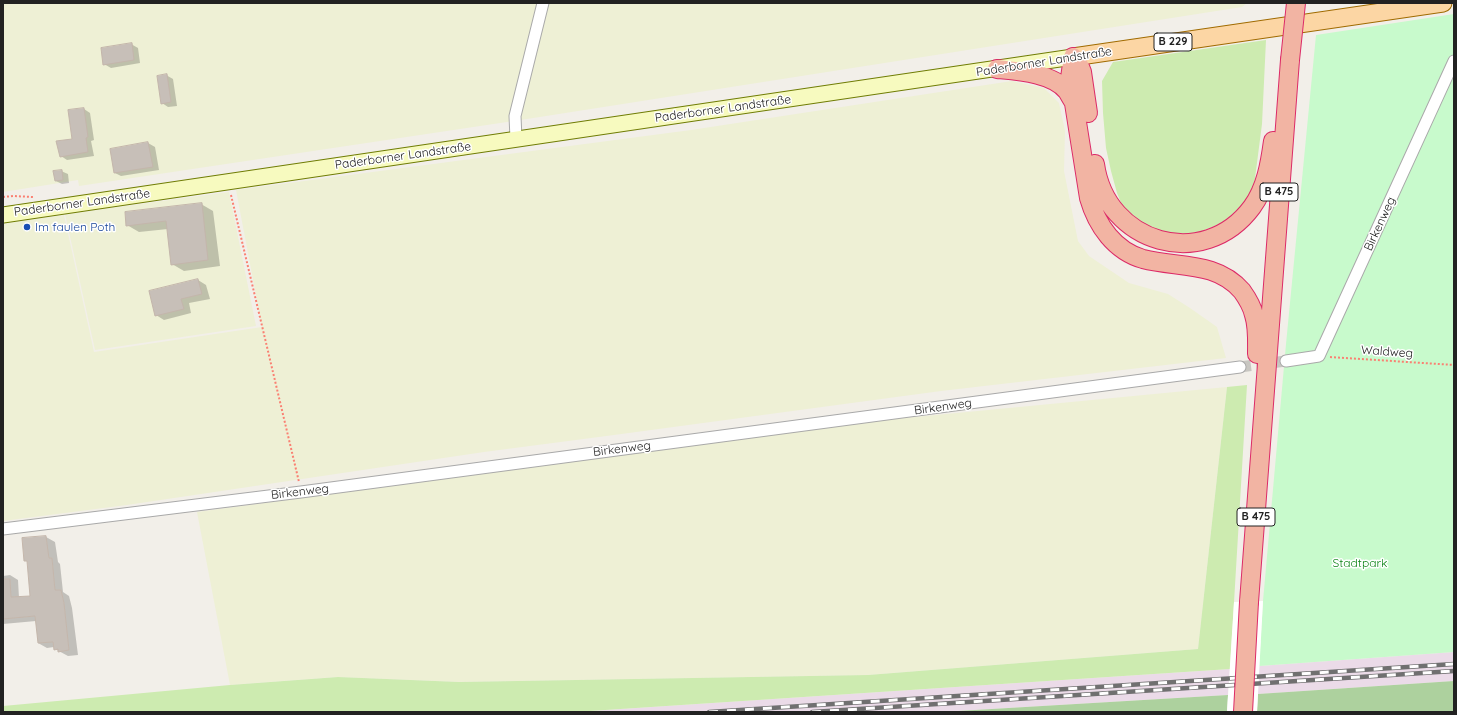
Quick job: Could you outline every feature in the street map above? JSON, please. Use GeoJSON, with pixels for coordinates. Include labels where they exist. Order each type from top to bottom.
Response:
{"type":"FeatureCollection","features":[{"type":"Feature","properties":{"kind":"highway","name":"B 475"},"geometry":{"type":"LineString","coordinates":[[1243,712],[1249,602],[1287,96],[1296,3]]}},
{"type":"Feature","properties":{"kind":"highway"},"geometry":{"type":"LineString","coordinates":[[1073,57],[1082,72],[1096,173],[1103,193],[1115,212],[1133,229],[1142,234],[1161,240],[1186,242],[1206,239],[1231,227],[1246,213],[1257,198],[1266,179],[1276,121],[1287,96]]}},
{"type":"Feature","properties":{"kind":"highway"},"geometry":{"type":"LineString","coordinates":[[1073,57],[1070,78],[1089,198],[1099,224],[1112,240],[1124,250],[1143,259],[1202,267],[1222,275],[1236,284],[1250,304],[1254,315],[1257,339],[1254,422],[1262,433]]}},
{"type":"Feature","properties":{"kind":"highway"},"geometry":{"type":"LineString","coordinates":[[997,69],[1030,73],[1049,79],[1067,91],[1074,102]]}},
{"type":"Feature","properties":{"kind":"main road","name":"Paderborner Landstraße"},"geometry":{"type":"LineString","coordinates":[[3,215],[1444,3]]}},
{"type":"Feature","properties":{"kind":"street"},"geometry":{"type":"LineString","coordinates":[[516,139],[515,116],[543,3]]}},
{"type":"Feature","properties":{"kind":"street","name":"Birkenweg"},"geometry":{"type":"LineString","coordinates":[[1319,356],[1454,61]]}},
{"type":"Feature","properties":{"kind":"street"},"geometry":{"type":"LineString","coordinates":[[1286,361],[1319,356]]}},
{"type":"Feature","properties":{"kind":"street","name":"Birkenweg"},"geometry":{"type":"LineString","coordinates":[[3,528],[301,492],[1240,367]]}},
{"type":"Feature","properties":{"kind":"path"},"geometry":{"type":"LineString","coordinates":[[234,208],[301,492]]}},
{"type":"Feature","properties":{"kind":"path","name":"Waldweg"},"geometry":{"type":"LineString","coordinates":[[1319,356],[1454,365]]}},
{"type":"Feature","properties":{"kind":"shaded area"},"geometry":{"type":"Polygon","coordinates":[[[1454,652],[1454,681],[1258,694],[1259,666],[1454,652]]]}},
{"type":"Feature","properties":{"kind":"shaded area"},"geometry":{"type":"Polygon","coordinates":[[[1230,669],[1228,695],[941,712],[575,712],[1230,669]]]}},
{"type":"Feature","properties":{"kind":"green space"},"geometry":{"type":"Polygon","coordinates":[[[3,3],[1247,3],[1242,7],[527,119],[79,186],[78,180],[3,192],[3,3]]]}},
{"type":"Feature","properties":{"kind":"green space","name":"Stadtpark"},"geometry":{"type":"Polygon","coordinates":[[[1454,14],[1454,652],[1259,666],[1263,601],[1286,344],[1316,35],[1454,14]]]}},
{"type":"Feature","properties":{"kind":"green space"},"geometry":{"type":"Polygon","coordinates":[[[1266,40],[1262,124],[1254,186],[1241,207],[1222,223],[1195,234],[1170,234],[1146,227],[1124,210],[1117,193],[1106,148],[1102,81],[1113,62],[1266,40]]]}},
{"type":"Feature","properties":{"kind":"green space"},"geometry":{"type":"Polygon","coordinates":[[[1012,81],[1044,88],[1059,103],[1065,131],[1064,171],[1078,241],[1089,256],[1129,283],[1168,294],[1217,327],[1226,358],[941,391],[484,452],[127,505],[3,521],[3,223],[64,215],[94,352],[262,327],[236,190],[691,130],[1012,81]]]}},
{"type":"Feature","properties":{"kind":"green space"},"geometry":{"type":"Polygon","coordinates":[[[229,192],[256,326],[95,350],[65,214],[229,192]]]}},
{"type":"Feature","properties":{"kind":"green space"},"geometry":{"type":"Polygon","coordinates":[[[1247,385],[1230,669],[575,712],[3,712],[3,706],[230,685],[338,677],[459,682],[868,675],[1198,649],[1227,387],[1247,385]]]}},
{"type":"Feature","properties":{"kind":"green space"},"geometry":{"type":"Polygon","coordinates":[[[1227,387],[1198,649],[868,675],[459,682],[337,677],[230,685],[197,512],[884,420],[1227,387]]]}},
{"type":"Feature","properties":{"kind":"green space"},"geometry":{"type":"Polygon","coordinates":[[[1454,681],[1454,712],[1257,712],[1258,694],[1454,681]]]}},
{"type":"Feature","properties":{"kind":"green space"},"geometry":{"type":"Polygon","coordinates":[[[1228,695],[1227,712],[941,712],[1228,695]]]}},
{"type":"Feature","properties":{"kind":"pier"},"geometry":{"type":"Polygon","coordinates":[[[1263,601],[1257,712],[1227,712],[1234,602],[1263,601]]]}},
{"type":"Feature","properties":{"kind":"building"},"geometry":{"type":"Polygon","coordinates":[[[132,43],[134,60],[103,65],[101,48],[132,43]]]}},
{"type":"Feature","properties":{"kind":"building"},"geometry":{"type":"Polygon","coordinates":[[[167,74],[171,102],[161,104],[157,76],[167,74]]]}},
{"type":"Feature","properties":{"kind":"building"},"geometry":{"type":"Polygon","coordinates":[[[84,108],[88,137],[86,138],[88,152],[60,157],[56,141],[72,139],[68,110],[84,108]]]}},
{"type":"Feature","properties":{"kind":"building"},"geometry":{"type":"Polygon","coordinates":[[[148,142],[153,167],[114,173],[110,149],[148,142]]]}},
{"type":"Feature","properties":{"kind":"building"},"geometry":{"type":"Polygon","coordinates":[[[62,170],[63,180],[55,181],[53,171],[62,170]]]}},
{"type":"Feature","properties":{"kind":"building"},"geometry":{"type":"Polygon","coordinates":[[[202,203],[208,260],[171,265],[166,221],[126,226],[125,212],[202,203]]]}},
{"type":"Feature","properties":{"kind":"building"},"geometry":{"type":"Polygon","coordinates":[[[198,279],[202,294],[181,299],[184,309],[155,316],[149,291],[198,279]]]}},
{"type":"Feature","properties":{"kind":"building"},"geometry":{"type":"Polygon","coordinates":[[[46,536],[49,558],[52,558],[55,590],[61,590],[64,603],[69,650],[58,652],[58,649],[54,650],[53,642],[38,643],[35,616],[3,619],[3,579],[10,579],[11,597],[30,596],[27,561],[24,561],[22,538],[46,536]]]}},
{"type":"Feature","properties":{"kind":"tunnel"},"geometry":{"type":"LineString","coordinates":[[1240,367],[1286,361]]}},
{"type":"Feature","properties":{"kind":"railway"},"geometry":{"type":"LineString","coordinates":[[709,712],[1454,664]]}},
{"type":"Feature","properties":{"kind":"railway"},"geometry":{"type":"LineString","coordinates":[[812,712],[1454,671]]}},
{"type":"Feature","properties":{"kind":"place","name":"Im faulen Poth"},"geometry":{"type":"Point","coordinates":[27,227]}}]}
